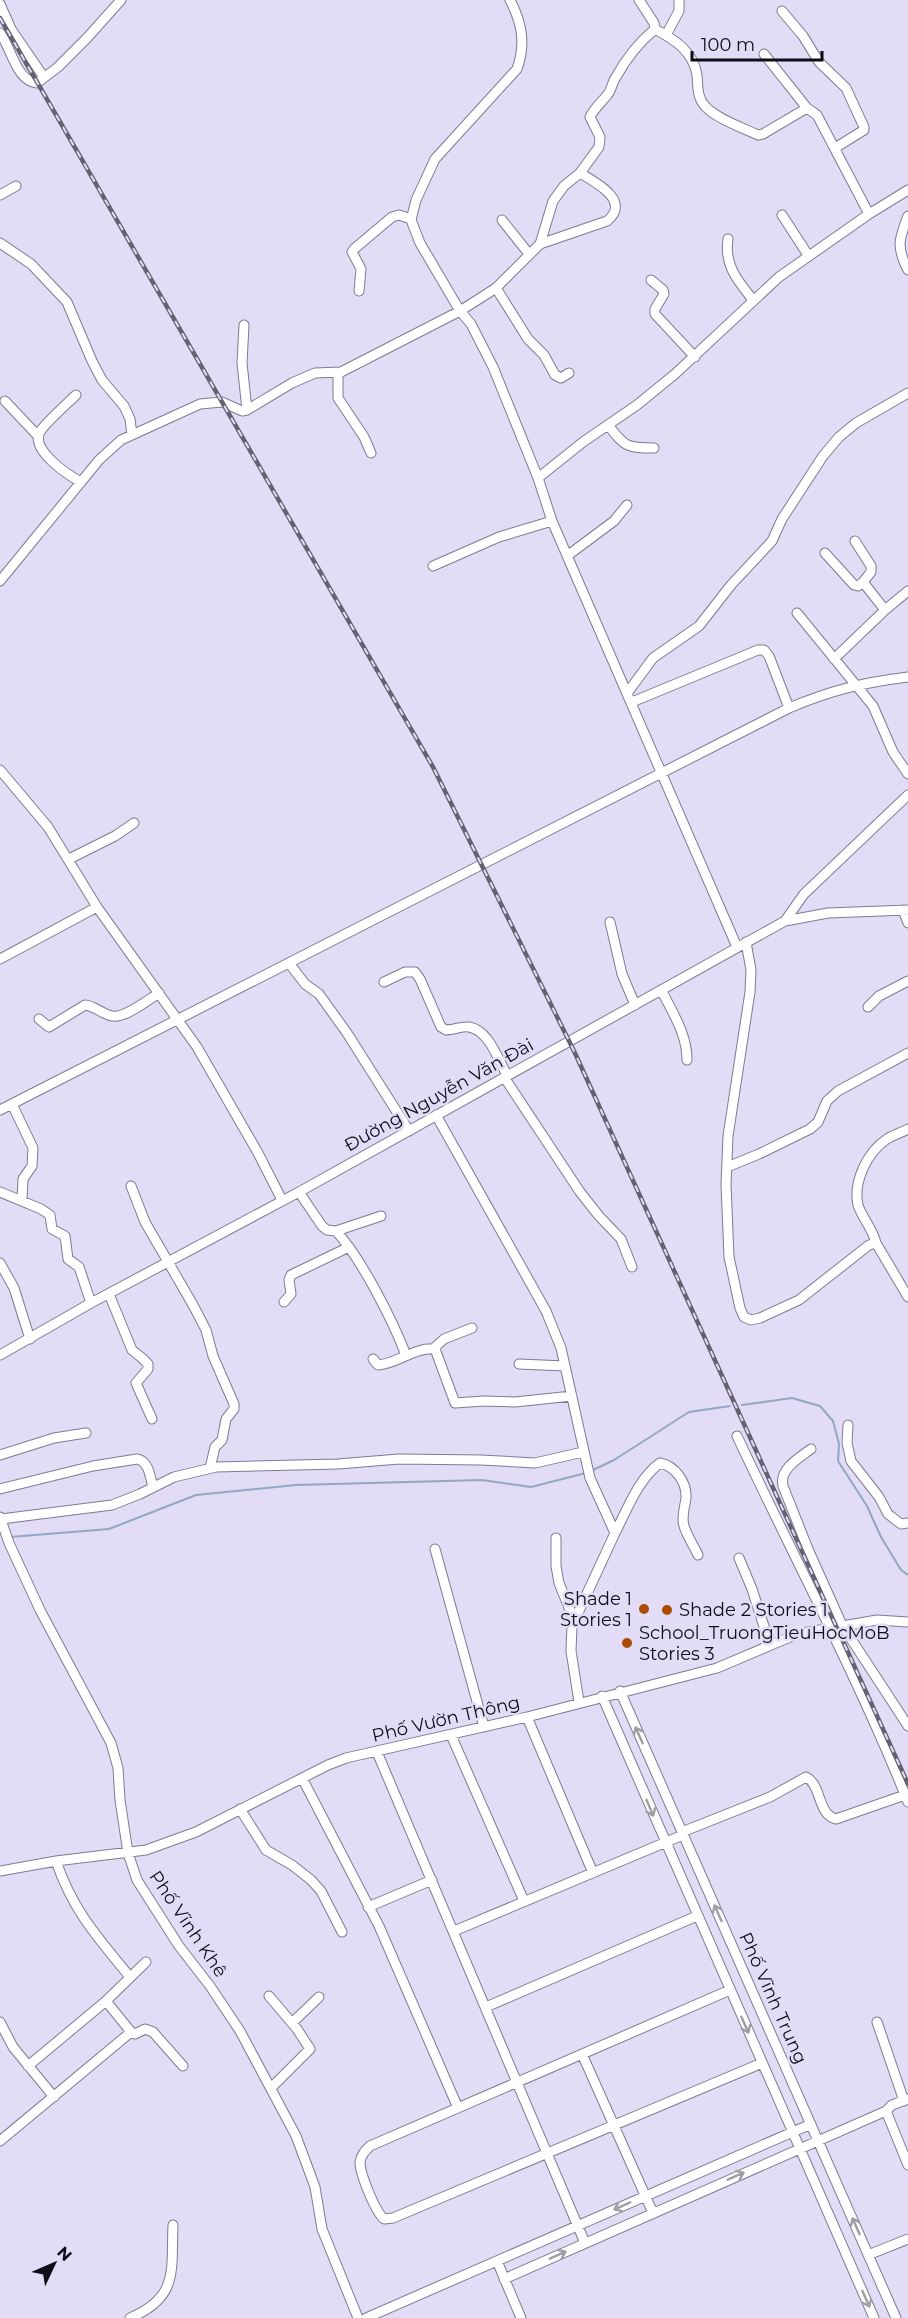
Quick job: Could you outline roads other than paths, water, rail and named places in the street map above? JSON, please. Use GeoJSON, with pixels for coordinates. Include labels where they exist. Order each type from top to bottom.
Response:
{"type":"FeatureCollection","features":[{"type":"Feature","properties":{"kind":"street"},"geometry":{"type":"LineString","coordinates":[[0,33],[21,74],[27,80],[37,83],[43,76],[58,67],[121,0]]}},
{"type":"Feature","properties":{"kind":"street"},"geometry":{"type":"LineString","coordinates":[[510,0],[518,17],[522,35],[522,53],[517,69],[435,159],[416,200],[411,219],[415,232],[460,311],[471,324],[493,368],[538,478],[552,521],[737,947]]}},
{"type":"Feature","properties":{"kind":"street"},"geometry":{"type":"LineString","coordinates":[[639,0],[656,28],[682,46],[691,58],[701,100],[705,107],[713,113],[758,135],[807,108]]}},
{"type":"Feature","properties":{"kind":"street"},"geometry":{"type":"LineString","coordinates":[[666,35],[679,11],[679,0]]}},
{"type":"Feature","properties":{"kind":"street"},"geometry":{"type":"LineString","coordinates":[[0,4],[11,29],[43,76]]}},
{"type":"Feature","properties":{"kind":"street"},"geometry":{"type":"LineString","coordinates":[[782,11],[803,36],[819,62],[850,94],[864,127],[864,130],[835,148]]}},
{"type":"Feature","properties":{"kind":"street"},"geometry":{"type":"LineString","coordinates":[[540,244],[553,201],[564,186],[580,173],[599,147],[600,137],[590,117],[595,107],[610,91],[613,80],[628,55],[656,28]]}},
{"type":"Feature","properties":{"kind":"street"},"geometry":{"type":"LineString","coordinates":[[764,54],[807,108],[818,115],[869,214]]}},
{"type":"Feature","properties":{"kind":"street"},"geometry":{"type":"LineString","coordinates":[[0,581],[111,448],[132,435],[208,402],[222,402],[242,411],[247,410],[292,383],[315,373],[338,373],[460,311],[496,288],[540,244],[607,221],[613,215],[614,203],[609,192],[580,173]]}},
{"type":"Feature","properties":{"kind":"street"},"geometry":{"type":"LineString","coordinates":[[0,195],[16,186]]}},
{"type":"Feature","properties":{"kind":"street"},"geometry":{"type":"LineString","coordinates":[[538,478],[637,405],[695,357],[753,300],[807,255],[908,190]]}},
{"type":"Feature","properties":{"kind":"street"},"geometry":{"type":"LineString","coordinates":[[359,291],[361,269],[352,252],[354,249],[392,217],[399,215],[411,219]]}},
{"type":"Feature","properties":{"kind":"street"},"geometry":{"type":"LineString","coordinates":[[782,215],[807,255]]}},
{"type":"Feature","properties":{"kind":"street"},"geometry":{"type":"LineString","coordinates":[[908,216],[899,245],[900,255],[908,270]]}},
{"type":"Feature","properties":{"kind":"street"},"geometry":{"type":"LineString","coordinates":[[502,220],[529,254]]}},
{"type":"Feature","properties":{"kind":"street"},"geometry":{"type":"LineString","coordinates":[[728,239],[726,250],[733,274],[753,300]]}},
{"type":"Feature","properties":{"kind":"street"},"geometry":{"type":"LineString","coordinates":[[0,243],[31,264],[67,302],[102,380],[124,406],[130,419],[132,435]]}},
{"type":"Feature","properties":{"kind":"street"},"geometry":{"type":"LineString","coordinates":[[651,280],[663,290],[664,294],[655,309],[655,314],[695,357]]}},
{"type":"Feature","properties":{"kind":"street"},"geometry":{"type":"LineString","coordinates":[[496,288],[528,339],[544,356],[555,375],[561,378],[569,373]]}},
{"type":"Feature","properties":{"kind":"street"},"geometry":{"type":"LineString","coordinates":[[244,325],[242,363],[247,410]]}},
{"type":"Feature","properties":{"kind":"street"},"geometry":{"type":"LineString","coordinates":[[338,373],[339,399],[364,437],[371,453]]}},
{"type":"Feature","properties":{"kind":"street"},"geometry":{"type":"LineString","coordinates":[[628,692],[652,658],[699,626],[731,585],[772,541],[782,519],[823,456],[839,437],[856,423],[908,393]]}},
{"type":"Feature","properties":{"kind":"street"},"geometry":{"type":"LineString","coordinates":[[38,436],[76,395]]}},
{"type":"Feature","properties":{"kind":"street"},"geometry":{"type":"LineString","coordinates":[[5,400],[38,436],[39,445],[48,458],[81,482]]}},
{"type":"Feature","properties":{"kind":"street"},"geometry":{"type":"LineString","coordinates":[[608,425],[626,446],[654,448]]}},
{"type":"Feature","properties":{"kind":"street"},"geometry":{"type":"LineString","coordinates":[[567,556],[614,521],[627,505]]}},
{"type":"Feature","properties":{"kind":"street"},"geometry":{"type":"LineString","coordinates":[[434,566],[500,537],[552,521]]}},
{"type":"Feature","properties":{"kind":"street"},"geometry":{"type":"LineString","coordinates":[[825,554],[854,585],[858,586],[871,572],[871,566],[855,541]]}},
{"type":"Feature","properties":{"kind":"street"},"geometry":{"type":"LineString","coordinates":[[863,582],[885,610]]}},
{"type":"Feature","properties":{"kind":"street"},"geometry":{"type":"LineString","coordinates":[[834,659],[908,591]]}},
{"type":"Feature","properties":{"kind":"street"},"geometry":{"type":"LineString","coordinates":[[797,613],[873,706],[893,752],[908,774]]}},
{"type":"Feature","properties":{"kind":"street"},"geometry":{"type":"LineString","coordinates":[[632,702],[758,650],[764,650],[776,672],[789,708]]}},
{"type":"Feature","properties":{"kind":"street"},"geometry":{"type":"LineString","coordinates":[[0,1110],[789,708],[822,694],[854,685],[908,677]]}},
{"type":"Feature","properties":{"kind":"street"},"geometry":{"type":"LineString","coordinates":[[0,771],[48,827],[97,907],[207,1062],[282,1200]]}},
{"type":"Feature","properties":{"kind":"street"},"geometry":{"type":"LineString","coordinates":[[785,921],[804,894],[908,795]]}},
{"type":"Feature","properties":{"kind":"street"},"geometry":{"type":"LineString","coordinates":[[69,859],[115,836],[134,823]]}},
{"type":"Feature","properties":{"kind":"street"},"geometry":{"type":"LineString","coordinates":[[0,959],[97,907]]}},
{"type":"Feature","properties":{"kind":"street"},"geometry":{"type":"LineString","coordinates":[[906,910],[908,923]]}},
{"type":"Feature","properties":{"kind":"street","name":"Đường Nguyễn Văn Đài"},"geometry":{"type":"LineString","coordinates":[[0,1355],[91,1303],[299,1192],[785,921],[828,913],[906,910]]}},
{"type":"Feature","properties":{"kind":"street"},"geometry":{"type":"LineString","coordinates":[[610,922],[622,974],[636,1005]]}},
{"type":"Feature","properties":{"kind":"street"},"geometry":{"type":"LineString","coordinates":[[746,942],[751,970],[750,992],[728,1136],[727,1167],[729,1257],[744,1317],[751,1320],[760,1318],[799,1300],[869,1245],[876,1243]]}},
{"type":"Feature","properties":{"kind":"street"},"geometry":{"type":"LineString","coordinates":[[289,963],[305,984],[319,994],[347,1033],[409,1131]]}},
{"type":"Feature","properties":{"kind":"street"},"geometry":{"type":"LineString","coordinates":[[384,982],[405,972],[415,972],[441,1027],[446,1030],[461,1027],[478,1030],[486,1037],[505,1076],[580,1192],[621,1239],[633,1267]]}},
{"type":"Feature","properties":{"kind":"street"},"geometry":{"type":"LineString","coordinates":[[868,1007],[879,996],[908,981]]}},
{"type":"Feature","properties":{"kind":"street"},"geometry":{"type":"LineString","coordinates":[[662,991],[683,1032],[687,1044],[687,1060]]}},
{"type":"Feature","properties":{"kind":"street"},"geometry":{"type":"LineString","coordinates":[[39,1019],[49,1027],[85,1005],[110,1016],[122,1016],[159,993]]}},
{"type":"Feature","properties":{"kind":"street"},"geometry":{"type":"LineString","coordinates":[[727,1167],[759,1154],[810,1128],[818,1122],[827,1101],[838,1091],[908,1053]]}},
{"type":"Feature","properties":{"kind":"street"},"geometry":{"type":"LineString","coordinates":[[12,1104],[33,1148],[33,1166],[23,1179],[22,1200]]}},
{"type":"Feature","properties":{"kind":"street"},"geometry":{"type":"LineString","coordinates":[[436,1115],[546,1311],[561,1348],[590,1478],[615,1533]]}},
{"type":"Feature","properties":{"kind":"street"},"geometry":{"type":"LineString","coordinates":[[908,1129],[885,1140],[867,1161],[857,1184],[858,1206],[873,1232],[876,1243],[908,1297]]}},
{"type":"Feature","properties":{"kind":"street"},"geometry":{"type":"LineString","coordinates":[[131,1186],[144,1222],[206,1330],[213,1356],[234,1404],[234,1409],[226,1419],[222,1440],[215,1448],[210,1468]]}},
{"type":"Feature","properties":{"kind":"street"},"geometry":{"type":"LineString","coordinates":[[0,1192],[46,1212],[51,1218],[52,1229],[64,1234],[68,1259],[79,1267],[91,1303]]}},
{"type":"Feature","properties":{"kind":"street"},"geometry":{"type":"LineString","coordinates":[[299,1192],[314,1217],[327,1230],[336,1231],[381,1216]]}},
{"type":"Feature","properties":{"kind":"street"},"geometry":{"type":"LineString","coordinates":[[336,1231],[349,1247],[392,1323],[406,1355]]}},
{"type":"Feature","properties":{"kind":"street"},"geometry":{"type":"LineString","coordinates":[[284,1302],[291,1294],[289,1280],[291,1275],[349,1247]]}},
{"type":"Feature","properties":{"kind":"street"},"geometry":{"type":"LineString","coordinates":[[0,1263],[14,1288],[30,1339]]}},
{"type":"Feature","properties":{"kind":"street"},"geometry":{"type":"LineString","coordinates":[[109,1294],[132,1350],[148,1364],[148,1369],[136,1383],[152,1419]]}},
{"type":"Feature","properties":{"kind":"street"},"geometry":{"type":"LineString","coordinates":[[373,1359],[378,1365],[384,1365],[406,1355],[433,1349],[444,1339],[472,1328]]}},
{"type":"Feature","properties":{"kind":"street"},"geometry":{"type":"LineString","coordinates":[[433,1349],[437,1353],[455,1403],[515,1402],[572,1396]]}},
{"type":"Feature","properties":{"kind":"street"},"geometry":{"type":"LineString","coordinates":[[519,1364],[565,1366]]}},
{"type":"Feature","properties":{"kind":"street"},"geometry":{"type":"LineString","coordinates":[[848,1425],[851,1461],[879,1497],[888,1514],[901,1524],[908,1524]]}},
{"type":"Feature","properties":{"kind":"street"},"geometry":{"type":"LineString","coordinates":[[0,1455],[54,1438],[86,1433]]}},
{"type":"Feature","properties":{"kind":"street"},"geometry":{"type":"LineString","coordinates":[[454,1931],[665,1843],[770,1797],[806,1777],[814,1786],[826,1813],[836,1819],[907,1798],[814,1592],[737,1436]]}},
{"type":"Feature","properties":{"kind":"street"},"geometry":{"type":"LineString","coordinates":[[811,1449],[794,1461],[782,1479],[808,1549],[842,1625],[908,1726]]}},
{"type":"Feature","properties":{"kind":"street"},"geometry":{"type":"LineString","coordinates":[[0,1518],[112,1505],[174,1477],[210,1468],[247,1465],[338,1464],[399,1459],[535,1463],[583,1452]]}},
{"type":"Feature","properties":{"kind":"street"},"geometry":{"type":"LineString","coordinates":[[0,1489],[93,1466],[137,1459],[146,1464],[153,1487]]}},
{"type":"Feature","properties":{"kind":"street"},"geometry":{"type":"LineString","coordinates":[[579,1702],[572,1652],[574,1620],[634,1496],[651,1469],[660,1463],[675,1469],[682,1481],[686,1495],[683,1511],[684,1526],[698,1556]]}},
{"type":"Feature","properties":{"kind":"street","name":"Phố Vĩnh Khê"},"geometry":{"type":"LineString","coordinates":[[0,1518],[9,1543],[45,1620],[111,1743],[118,1768],[128,1853],[137,1880],[179,1946],[210,1986],[240,2031],[296,2136],[310,2171],[322,2229],[358,2318]]}},
{"type":"Feature","properties":{"kind":"street"},"geometry":{"type":"LineString","coordinates":[[556,1538],[556,1566],[559,1583],[574,1620]]}},
{"type":"Feature","properties":{"kind":"street"},"geometry":{"type":"LineString","coordinates":[[435,1549],[484,1727]]}},
{"type":"Feature","properties":{"kind":"street"},"geometry":{"type":"LineString","coordinates":[[739,1558],[752,1589],[770,1645]]}},
{"type":"Feature","properties":{"kind":"street","name":"Phố Vườn Thông"},"geometry":{"type":"LineString","coordinates":[[0,1871],[56,1861],[146,1850],[196,1832],[346,1758],[527,1717],[620,1691],[717,1668],[798,1634],[877,1620],[908,1622]]}},
{"type":"Feature","properties":{"kind":"street","name":"Phố Vĩnh Trung"},"geometry":{"type":"LineString","coordinates":[[620,1691],[896,2318]]}},
{"type":"Feature","properties":{"kind":"street","name":"Phố Vĩnh Trung"},"geometry":{"type":"LineString","coordinates":[[602,1696],[874,2318]]}},
{"type":"Feature","properties":{"kind":"street"},"geometry":{"type":"LineString","coordinates":[[527,1717],[593,1873]]}},
{"type":"Feature","properties":{"kind":"street"},"geometry":{"type":"LineString","coordinates":[[451,1735],[524,1901]]}},
{"type":"Feature","properties":{"kind":"street"},"geometry":{"type":"LineString","coordinates":[[377,1752],[585,2243]]}},
{"type":"Feature","properties":{"kind":"street"},"geometry":{"type":"LineString","coordinates":[[302,1778],[379,1926],[458,2108]]}},
{"type":"Feature","properties":{"kind":"street"},"geometry":{"type":"LineString","coordinates":[[240,1809],[266,1850],[292,1864],[321,1891],[342,1932]]}},
{"type":"Feature","properties":{"kind":"street"},"geometry":{"type":"LineString","coordinates":[[56,1861],[64,1886],[75,1908],[130,1977]]}},
{"type":"Feature","properties":{"kind":"street"},"geometry":{"type":"LineString","coordinates":[[368,1907],[432,1880]]}},
{"type":"Feature","properties":{"kind":"street"},"geometry":{"type":"LineString","coordinates":[[486,2007],[698,1916]]}},
{"type":"Feature","properties":{"kind":"street"},"geometry":{"type":"LineString","coordinates":[[28,2066],[106,2001],[146,1962]]}},
{"type":"Feature","properties":{"kind":"street"},"geometry":{"type":"LineString","coordinates":[[730,1990],[370,2146],[363,2153],[360,2162],[378,2213],[384,2219],[393,2218],[762,2063]]}},
{"type":"Feature","properties":{"kind":"street"},"geometry":{"type":"LineString","coordinates":[[269,1996],[310,2049],[271,2088]]}},
{"type":"Feature","properties":{"kind":"street"},"geometry":{"type":"LineString","coordinates":[[292,2023],[319,1997]]}},
{"type":"Feature","properties":{"kind":"street"},"geometry":{"type":"LineString","coordinates":[[106,2001],[131,2032],[135,2034],[145,2029],[153,2032],[183,2066]]}},
{"type":"Feature","properties":{"kind":"street"},"geometry":{"type":"LineString","coordinates":[[0,2022],[13,2047],[54,2097]]}},
{"type":"Feature","properties":{"kind":"street"},"geometry":{"type":"LineString","coordinates":[[504,2279],[886,2111],[892,2105],[906,2100],[877,2022]]}},
{"type":"Feature","properties":{"kind":"street"},"geometry":{"type":"LineString","coordinates":[[0,2141],[131,2032]]}},
{"type":"Feature","properties":{"kind":"street"},"geometry":{"type":"LineString","coordinates":[[582,2054],[653,2213]]}},
{"type":"Feature","properties":{"kind":"street"},"geometry":{"type":"LineString","coordinates":[[886,2111],[908,2165]]}},
{"type":"Feature","properties":{"kind":"street"},"geometry":{"type":"LineString","coordinates":[[366,2318],[811,2124]]}},
{"type":"Feature","properties":{"kind":"street"},"geometry":{"type":"LineString","coordinates":[[130,2318],[148,2310],[160,2300],[168,2288],[171,2274],[173,2225]]}},
{"type":"Feature","properties":{"kind":"street"},"geometry":{"type":"LineString","coordinates":[[868,2255],[908,2239]]}},
{"type":"Feature","properties":{"kind":"street"},"geometry":{"type":"LineString","coordinates":[[497,2261],[521,2318]]}},
{"type":"Feature","properties":{"kind":"waterway"},"geometry":{"type":"LineString","coordinates":[[742,1405],[792,1398],[820,1406],[833,1421],[839,1444],[838,1461],[867,1506],[881,1537],[901,1570],[908,1575]]}},
{"type":"Feature","properties":{"kind":"waterway"},"geometry":{"type":"LineString","coordinates":[[591,1471],[614,1460],[689,1412],[730,1406]]}},
{"type":"Feature","properties":{"kind":"waterway"},"geometry":{"type":"LineString","coordinates":[[10,1537],[109,1529],[196,1495],[296,1485],[482,1480],[531,1487],[586,1473]]}},
{"type":"Feature","properties":{"kind":"railway"},"geometry":{"type":"LineString","coordinates":[[0,18],[433,767],[574,1051],[908,1784]]}},
{"type":"Feature","properties":{"kind":"place","name":"Shade 1 Stories 1"},"geometry":{"type":"Point","coordinates":[644,1609]}},
{"type":"Feature","properties":{"kind":"place","name":"Shade 2 Stories 1"},"geometry":{"type":"Point","coordinates":[667,1610]}},
{"type":"Feature","properties":{"kind":"place","name":"School_TruongTieuHocMoB Stories 3"},"geometry":{"type":"Point","coordinates":[627,1643]}}]}
